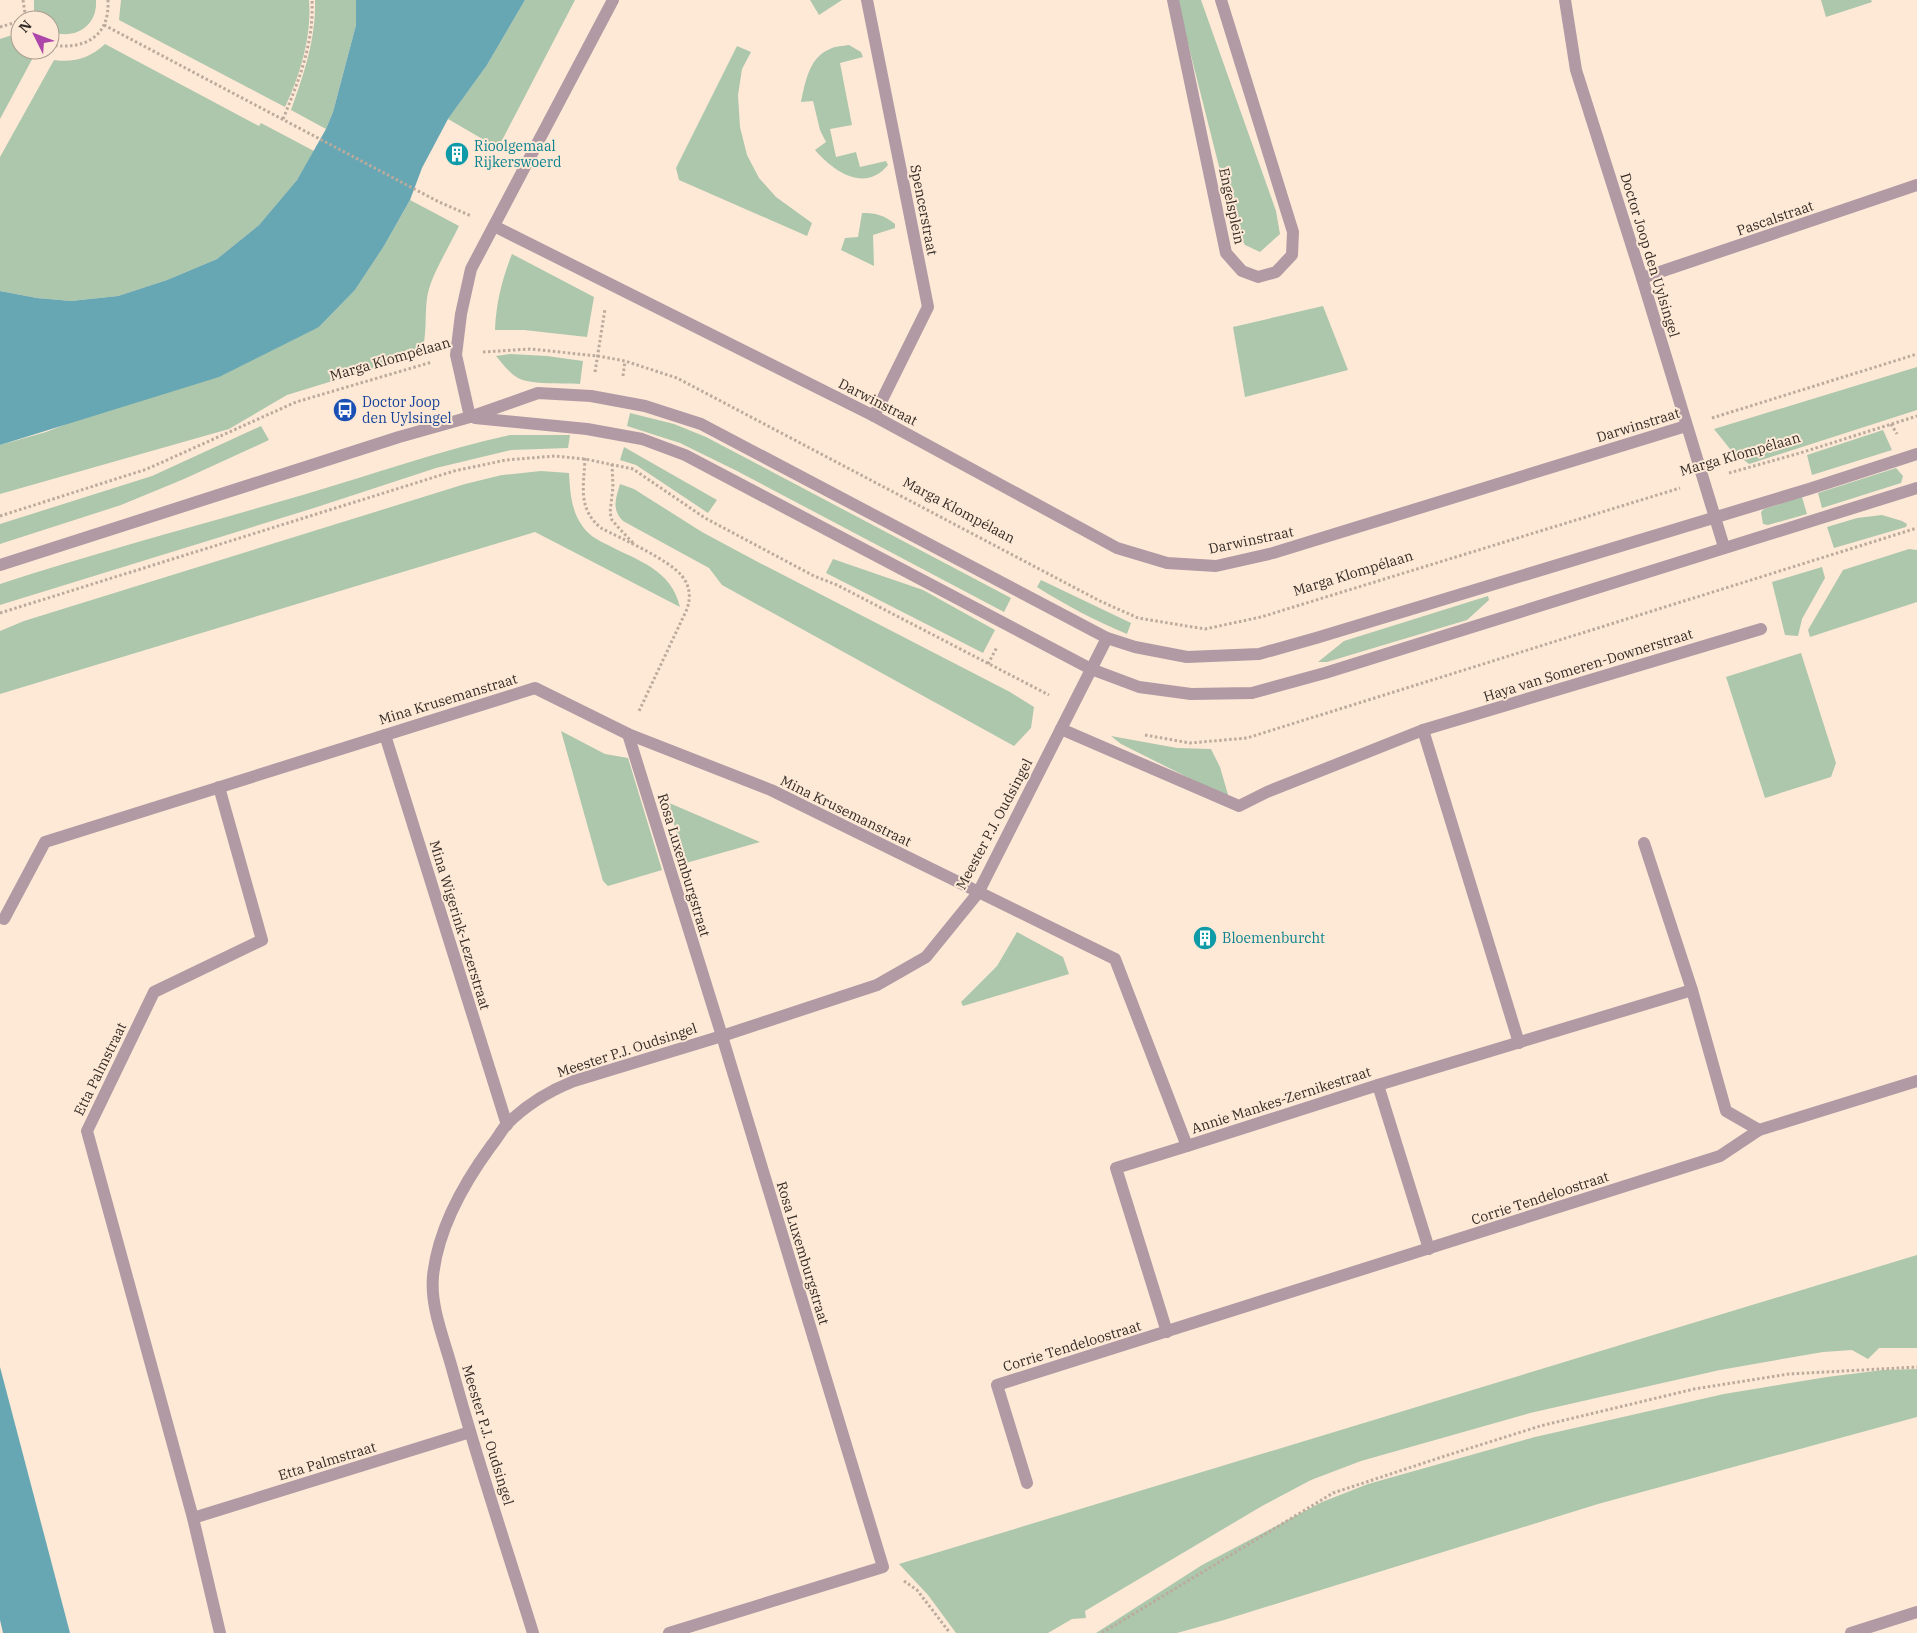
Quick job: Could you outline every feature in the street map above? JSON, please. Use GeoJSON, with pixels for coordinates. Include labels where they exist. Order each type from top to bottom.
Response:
{"type":"FeatureCollection","features":[{"type":"Feature","properties":{"kind":"street"},"geometry":{"type":"LineString","coordinates":[[470,418],[456,355],[461,314],[472,269],[613,0]]}},
{"type":"Feature","properties":{"kind":"street","name":"Spencerstraat"},"geometry":{"type":"LineString","coordinates":[[867,0],[928,307],[874,416]]}},
{"type":"Feature","properties":{"kind":"street","name":"Engelsplein"},"geometry":{"type":"LineString","coordinates":[[1173,0],[1226,253],[1242,272],[1258,277],[1276,272],[1292,255],[1293,232],[1221,0]]}},
{"type":"Feature","properties":{"kind":"street","name":"Doctor Joop den Uylsingel"},"geometry":{"type":"LineString","coordinates":[[1566,0],[1576,70],[1724,547]]}},
{"type":"Feature","properties":{"kind":"street","name":"Pascalstraat"},"geometry":{"type":"LineString","coordinates":[[1642,278],[1917,185]]}},
{"type":"Feature","properties":{"kind":"street","name":"Darwinstraat"},"geometry":{"type":"LineString","coordinates":[[494,226],[874,416],[1117,548],[1167,563],[1216,566],[1273,553],[1686,426]]}},
{"type":"Feature","properties":{"kind":"street"},"geometry":{"type":"LineString","coordinates":[[0,565],[398,437],[470,418],[538,393],[591,396],[645,406],[701,424],[1107,638],[1135,647],[1186,657],[1259,654],[1809,489],[1917,454]]}},
{"type":"Feature","properties":{"kind":"street"},"geometry":{"type":"LineString","coordinates":[[470,418],[587,429],[642,440],[686,455],[1091,669],[1139,687],[1191,694],[1252,692],[1334,670],[1917,488]]}},
{"type":"Feature","properties":{"kind":"street","name":"Haya van Someren-Downerstraat"},"geometry":{"type":"LineString","coordinates":[[1061,729],[1239,806],[1267,792],[1424,730],[1761,629]]}},
{"type":"Feature","properties":{"kind":"street","name":"Meester P.J. Oudsingel"},"geometry":{"type":"LineString","coordinates":[[533,1633],[470,1432],[434,1302],[433,1276],[438,1250],[448,1220],[464,1188],[483,1157],[507,1125],[537,1100],[555,1089],[574,1081],[722,1036],[878,985],[926,957],[978,893],[1107,638]]}},
{"type":"Feature","properties":{"kind":"street","name":"Mina Krusemanstraat"},"geometry":{"type":"LineString","coordinates":[[4,919],[45,842],[535,688],[628,734],[770,790],[978,893]]}},
{"type":"Feature","properties":{"kind":"street"},"geometry":{"type":"LineString","coordinates":[[1424,730],[1519,1043]]}},
{"type":"Feature","properties":{"kind":"street","name":"Rosa Luxemburgstraat"},"geometry":{"type":"LineString","coordinates":[[628,734],[883,1567]]}},
{"type":"Feature","properties":{"kind":"street","name":"Mina Wigerink-Lezerstraat"},"geometry":{"type":"LineString","coordinates":[[385,735],[507,1125]]}},
{"type":"Feature","properties":{"kind":"street","name":"Etta Palmstraat"},"geometry":{"type":"LineString","coordinates":[[219,787],[262,940],[154,992],[87,1131],[193,1518],[220,1633]]}},
{"type":"Feature","properties":{"kind":"street"},"geometry":{"type":"LineString","coordinates":[[1644,843],[1692,990],[1726,1111],[1760,1130]]}},
{"type":"Feature","properties":{"kind":"street","name":"Annie Mankes-Zernikestraat"},"geometry":{"type":"LineString","coordinates":[[978,893],[1115,960],[1187,1146],[1378,1085],[1692,990]]}},
{"type":"Feature","properties":{"kind":"street","name":"Corrie Tendeloostraat"},"geometry":{"type":"LineString","coordinates":[[1027,1483],[997,1385],[1720,1156],[1760,1130],[1917,1081]]}},
{"type":"Feature","properties":{"kind":"street"},"geometry":{"type":"LineString","coordinates":[[1378,1085],[1428,1249]]}},
{"type":"Feature","properties":{"kind":"street"},"geometry":{"type":"LineString","coordinates":[[1167,1332],[1116,1168],[1187,1146]]}},
{"type":"Feature","properties":{"kind":"street","name":"Etta Palmstraat"},"geometry":{"type":"LineString","coordinates":[[193,1518],[470,1432]]}},
{"type":"Feature","properties":{"kind":"street"},"geometry":{"type":"LineString","coordinates":[[670,1633],[883,1567]]}},
{"type":"Feature","properties":{"kind":"street"},"geometry":{"type":"LineString","coordinates":[[1851,1633],[1917,1612]]}},
{"type":"Feature","properties":{"kind":"path"},"geometry":{"type":"LineString","coordinates":[[60,46],[67,47],[82,44],[95,36],[104,25],[108,10],[108,0]]}},
{"type":"Feature","properties":{"kind":"path"},"geometry":{"type":"LineString","coordinates":[[283,119],[306,61],[311,33],[312,0]]}},
{"type":"Feature","properties":{"kind":"path"},"geometry":{"type":"LineString","coordinates":[[104,25],[439,202],[494,226]]}},
{"type":"Feature","properties":{"kind":"path"},"geometry":{"type":"LineString","coordinates":[[598,356],[608,284]]}},
{"type":"Feature","properties":{"kind":"path","name":"Marga Klompélaan"},"geometry":{"type":"LineString","coordinates":[[0,516],[147,469],[296,402],[456,355],[530,349],[598,356],[625,361],[677,378],[1100,601],[1138,618],[1205,629],[1261,617],[1702,480],[1800,453],[1917,416]]}},
{"type":"Feature","properties":{"kind":"path","name":"Darwinstraat"},"geometry":{"type":"LineString","coordinates":[[1686,426],[1917,354]]}},
{"type":"Feature","properties":{"kind":"path"},"geometry":{"type":"LineString","coordinates":[[0,613],[454,471],[506,460],[556,456],[585,459],[633,469],[705,518],[814,576],[838,586],[988,664]]}},
{"type":"Feature","properties":{"kind":"path"},"geometry":{"type":"LineString","coordinates":[[585,459],[584,505],[593,521],[601,528],[672,567],[682,576],[688,588],[690,600],[628,734]]}},
{"type":"Feature","properties":{"kind":"path"},"geometry":{"type":"LineString","coordinates":[[1102,1633],[1334,1493],[1430,1461],[1540,1426],[1694,1389],[1789,1374],[1917,1367]]}},
{"type":"Feature","properties":{"kind":"path"},"geometry":{"type":"LineString","coordinates":[[883,1567],[917,1590],[950,1633]]}},
{"type":"Feature","properties":{"kind":"green space"},"geometry":{"type":"Polygon","coordinates":[[[34,0],[96,0],[93,18],[75,33],[60,34],[60,10],[34,10],[34,0]]]}},
{"type":"Feature","properties":{"kind":"green space"},"geometry":{"type":"Polygon","coordinates":[[[121,0],[309,0],[309,27],[304,55],[296,82],[285,107],[119,20],[121,0]]]}},
{"type":"Feature","properties":{"kind":"green space"},"geometry":{"type":"Polygon","coordinates":[[[315,0],[356,0],[356,25],[333,112],[326,129],[291,110],[305,70],[314,29],[315,0]]]}},
{"type":"Feature","properties":{"kind":"green space"},"geometry":{"type":"Polygon","coordinates":[[[525,0],[575,0],[498,148],[448,119],[487,65],[525,0]]]}},
{"type":"Feature","properties":{"kind":"green space"},"geometry":{"type":"Polygon","coordinates":[[[810,0],[842,0],[819,15],[810,0]]]}},
{"type":"Feature","properties":{"kind":"green space"},"geometry":{"type":"Polygon","coordinates":[[[1177,0],[1201,0],[1276,211],[1280,234],[1260,252],[1245,245],[1234,226],[1177,0]]]}},
{"type":"Feature","properties":{"kind":"green space"},"geometry":{"type":"Polygon","coordinates":[[[1821,0],[1871,0],[1872,2],[1826,17],[1821,0]]]}},
{"type":"Feature","properties":{"kind":"green space"},"geometry":{"type":"Polygon","coordinates":[[[10,36],[10,60],[32,60],[0,119],[0,39],[10,36]]]}},
{"type":"Feature","properties":{"kind":"green space"},"geometry":{"type":"Polygon","coordinates":[[[105,44],[259,126],[261,123],[314,151],[297,180],[259,225],[217,259],[167,280],[118,296],[71,301],[37,298],[0,291],[0,157],[54,60],[75,60],[94,53],[105,44]]]}},
{"type":"Feature","properties":{"kind":"green space"},"geometry":{"type":"Polygon","coordinates":[[[849,45],[861,52],[863,57],[840,63],[852,125],[830,129],[836,157],[856,152],[860,167],[886,161],[888,165],[870,178],[850,176],[840,172],[815,150],[826,142],[820,130],[813,101],[801,102],[809,71],[817,58],[832,48],[849,45]]]}},
{"type":"Feature","properties":{"kind":"green space"},"geometry":{"type":"Polygon","coordinates":[[[737,46],[751,52],[742,69],[738,95],[740,127],[747,155],[759,178],[776,197],[812,223],[807,236],[679,180],[676,168],[737,46]]]}},
{"type":"Feature","properties":{"kind":"green space"},"geometry":{"type":"Polygon","coordinates":[[[410,200],[459,226],[429,289],[423,348],[420,354],[287,395],[229,429],[0,494],[0,445],[46,432],[319,327],[355,290],[384,246],[410,200]]]}},
{"type":"Feature","properties":{"kind":"green space"},"geometry":{"type":"Polygon","coordinates":[[[862,213],[880,215],[895,224],[895,228],[873,235],[874,266],[841,250],[845,238],[858,237],[862,213]]]}},
{"type":"Feature","properties":{"kind":"green space"},"geometry":{"type":"Polygon","coordinates":[[[512,254],[594,297],[587,337],[524,330],[495,330],[500,291],[512,254]]]}},
{"type":"Feature","properties":{"kind":"green space"},"geometry":{"type":"Polygon","coordinates":[[[1323,306],[1348,370],[1245,397],[1233,327],[1323,306]]]}},
{"type":"Feature","properties":{"kind":"green space"},"geometry":{"type":"Polygon","coordinates":[[[510,354],[547,356],[583,361],[580,384],[539,383],[518,378],[496,356],[510,354]]]}},
{"type":"Feature","properties":{"kind":"green space"},"geometry":{"type":"Polygon","coordinates":[[[1917,367],[1917,410],[1749,464],[1730,449],[1714,429],[1917,367]]]}},
{"type":"Feature","properties":{"kind":"green space"},"geometry":{"type":"Polygon","coordinates":[[[630,413],[674,424],[706,437],[1011,598],[1004,612],[737,471],[680,443],[627,426],[630,413]]]}},
{"type":"Feature","properties":{"kind":"green space"},"geometry":{"type":"Polygon","coordinates":[[[261,426],[269,440],[184,479],[121,505],[0,544],[0,524],[152,476],[261,426]]]}},
{"type":"Feature","properties":{"kind":"green space"},"geometry":{"type":"Polygon","coordinates":[[[1883,430],[1892,450],[1812,475],[1807,455],[1883,430]]]}},
{"type":"Feature","properties":{"kind":"green space"},"geometry":{"type":"Polygon","coordinates":[[[510,435],[570,435],[568,448],[511,450],[436,468],[314,508],[0,605],[0,584],[433,455],[510,435]]]}},
{"type":"Feature","properties":{"kind":"green space"},"geometry":{"type":"Polygon","coordinates":[[[624,447],[717,500],[708,513],[636,465],[620,460],[624,447]]]}},
{"type":"Feature","properties":{"kind":"green space"},"geometry":{"type":"Polygon","coordinates":[[[1896,468],[1903,476],[1901,483],[1822,508],[1818,493],[1896,468]]]}},
{"type":"Feature","properties":{"kind":"green space"},"geometry":{"type":"Polygon","coordinates":[[[541,471],[569,473],[573,506],[583,528],[596,539],[642,562],[661,575],[676,594],[680,607],[535,532],[0,694],[0,631],[24,621],[465,484],[502,475],[541,471]]]}},
{"type":"Feature","properties":{"kind":"green space"},"geometry":{"type":"Polygon","coordinates":[[[620,484],[634,489],[702,532],[756,561],[1010,692],[1034,707],[1031,728],[1014,746],[722,585],[709,568],[623,521],[619,517],[616,508],[620,484]]]}},
{"type":"Feature","properties":{"kind":"green space"},"geometry":{"type":"Polygon","coordinates":[[[1802,497],[1807,514],[1768,525],[1763,524],[1761,512],[1764,509],[1802,497]]]}},
{"type":"Feature","properties":{"kind":"green space"},"geometry":{"type":"Polygon","coordinates":[[[1882,515],[1902,521],[1907,524],[1906,527],[1834,548],[1827,527],[1857,518],[1882,515]]]}},
{"type":"Feature","properties":{"kind":"green space"},"geometry":{"type":"Polygon","coordinates":[[[1909,549],[1917,550],[1917,602],[1810,637],[1808,630],[1843,570],[1909,549]]]}},
{"type":"Feature","properties":{"kind":"green space"},"geometry":{"type":"Polygon","coordinates":[[[833,559],[923,590],[995,630],[983,653],[826,573],[833,559]]]}},
{"type":"Feature","properties":{"kind":"green space"},"geometry":{"type":"Polygon","coordinates":[[[1822,567],[1825,578],[1802,619],[1798,636],[1785,635],[1772,582],[1822,567]]]}},
{"type":"Feature","properties":{"kind":"green space"},"geometry":{"type":"Polygon","coordinates":[[[1041,580],[1131,623],[1127,634],[1081,612],[1037,587],[1041,580]]]}},
{"type":"Feature","properties":{"kind":"green space"},"geometry":{"type":"Polygon","coordinates":[[[1488,596],[1489,600],[1467,620],[1327,662],[1318,662],[1344,641],[1488,596]]]}},
{"type":"Feature","properties":{"kind":"green space"},"geometry":{"type":"Polygon","coordinates":[[[1801,653],[1836,763],[1831,777],[1765,798],[1726,677],[1801,653]]]}},
{"type":"Feature","properties":{"kind":"green space"},"geometry":{"type":"Polygon","coordinates":[[[561,731],[605,754],[628,758],[662,870],[608,886],[603,881],[561,731]]]}},
{"type":"Feature","properties":{"kind":"green space"},"geometry":{"type":"Polygon","coordinates":[[[1111,736],[1177,748],[1211,749],[1220,767],[1229,798],[1121,744],[1111,736]]]}},
{"type":"Feature","properties":{"kind":"green space"},"geometry":{"type":"Polygon","coordinates":[[[667,802],[760,842],[686,863],[667,802]]]}},
{"type":"Feature","properties":{"kind":"green space"},"geometry":{"type":"Polygon","coordinates":[[[1017,932],[1063,957],[1069,974],[963,1006],[961,1002],[997,966],[1017,932]]]}},
{"type":"Feature","properties":{"kind":"green space"},"geometry":{"type":"Polygon","coordinates":[[[1917,1255],[1917,1348],[1879,1348],[1868,1359],[1852,1350],[1823,1352],[1720,1370],[1530,1413],[1361,1461],[1311,1480],[1262,1506],[1085,1611],[1086,1618],[1072,1619],[1048,1633],[956,1633],[928,1595],[899,1564],[1917,1255]]]}},
{"type":"Feature","properties":{"kind":"green space"},"geometry":{"type":"Polygon","coordinates":[[[1917,1369],[1917,1417],[1598,1504],[1177,1633],[1096,1633],[1202,1565],[1322,1502],[1368,1484],[1535,1437],[1724,1394],[1827,1377],[1883,1370],[1917,1369]]]}},
{"type":"Feature","properties":{"kind":"water"},"geometry":{"type":"Polygon","coordinates":[[[356,0],[525,0],[487,65],[448,119],[422,168],[410,200],[384,246],[355,290],[319,327],[219,377],[0,445],[0,291],[37,298],[71,301],[118,296],[167,280],[217,259],[259,225],[297,180],[326,129],[333,112],[356,25],[356,0]]]}},
{"type":"Feature","properties":{"kind":"water"},"geometry":{"type":"Polygon","coordinates":[[[0,1367],[70,1633],[3,1633],[0,1620],[0,1367]]]}},
{"type":"Feature","properties":{"kind":"place","name":"Rioolgemaal Rijkerswoerd"},"geometry":{"type":"Point","coordinates":[457,154]}},
{"type":"Feature","properties":{"kind":"place","name":"Doctor Joop den Uylsingel"},"geometry":{"type":"Point","coordinates":[345,410]}},
{"type":"Feature","properties":{"kind":"place","name":"Bloemenburcht"},"geometry":{"type":"Point","coordinates":[1205,938]}}]}
